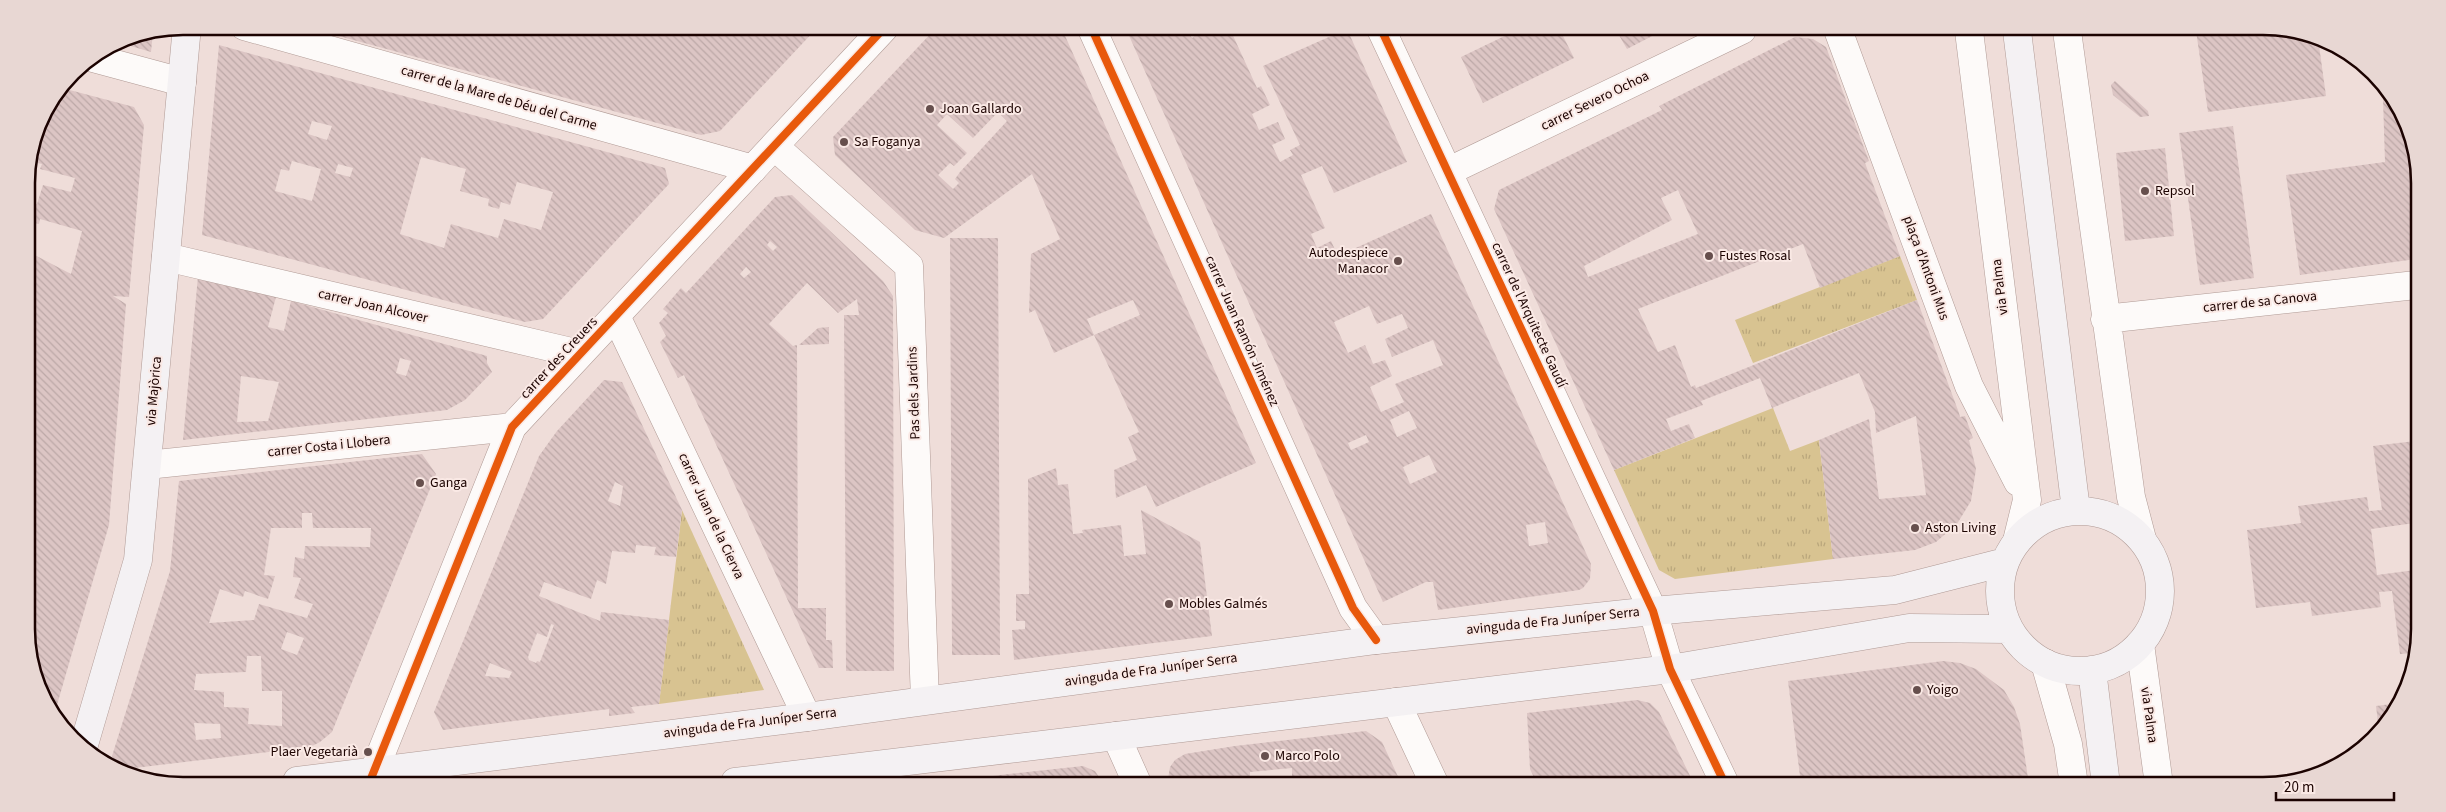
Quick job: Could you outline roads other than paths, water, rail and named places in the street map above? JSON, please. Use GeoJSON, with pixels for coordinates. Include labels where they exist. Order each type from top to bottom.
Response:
{"type":"FeatureCollection","features":[{"type":"Feature","properties":{"kind":"main road","name":"via Majòrica"},"geometry":{"type":"LineString","coordinates":[[85,740],[138,560],[186,35]]}},
{"type":"Feature","properties":{"kind":"main road"},"geometry":{"type":"LineString","coordinates":[[2017,35],[2076,510]]}},
{"type":"Feature","properties":{"kind":"main road"},"geometry":{"type":"LineString","coordinates":[[2076,510],[2104,514],[2125,524],[2142,539],[2152,555],[2158,573],[2160,597],[2155,620],[2140,644],[2121,660],[2107,667],[2092,670],[2061,669],[2045,663],[2028,652],[2010,629],[2001,607],[2000,583],[2011,552],[2040,522],[2054,514],[2076,510]]}},
{"type":"Feature","properties":{"kind":"main road","name":"avinguda de Fra Juníper Serra"},"geometry":{"type":"LineString","coordinates":[[357,777],[1376,640],[1653,611],[1895,590],[2011,552]]}},
{"type":"Feature","properties":{"kind":"main road"},"geometry":{"type":"LineString","coordinates":[[822,777],[1116,736],[1670,669],[1909,628],[2010,629]]}},
{"type":"Feature","properties":{"kind":"main road"},"geometry":{"type":"LineString","coordinates":[[2092,670],[2105,777]]}},
{"type":"Feature","properties":{"kind":"street","name":"carrer de la Mare de Déu del Carme"},"geometry":{"type":"LineString","coordinates":[[276,35],[753,169]]}},
{"type":"Feature","properties":{"kind":"street","name":"carrer des Creuers"},"geometry":{"type":"LineString","coordinates":[[372,776],[512,427],[877,35]]}},
{"type":"Feature","properties":{"kind":"street","name":"carrer Juan Ramón Jiménez"},"geometry":{"type":"LineString","coordinates":[[1095,35],[1353,608],[1376,640]]}},
{"type":"Feature","properties":{"kind":"street","name":"carrer de l'Arquitecte Gaudí"},"geometry":{"type":"LineString","coordinates":[[1384,35],[1653,611],[1670,669],[1722,777]]}},
{"type":"Feature","properties":{"kind":"street","name":"carrer Severo Ochoa"},"geometry":{"type":"LineString","coordinates":[[1449,171],[1732,35]]}},
{"type":"Feature","properties":{"kind":"street","name":"plaça d'Antoni Mus"},"geometry":{"type":"LineString","coordinates":[[1840,35],[1969,386],[2027,500]]}},
{"type":"Feature","properties":{"kind":"street","name":"via Palma"},"geometry":{"type":"LineString","coordinates":[[1969,35],[2027,500],[2011,552]]}},
{"type":"Feature","properties":{"kind":"street"},"geometry":{"type":"LineString","coordinates":[[2068,35],[2105,319],[2131,497],[2142,539]]}},
{"type":"Feature","properties":{"kind":"street"},"geometry":{"type":"LineString","coordinates":[[101,60],[182,82]]}},
{"type":"Feature","properties":{"kind":"street","name":"Pas dels Jardins"},"geometry":{"type":"LineString","coordinates":[[774,146],[909,266],[925,700]]}},
{"type":"Feature","properties":{"kind":"street","name":"carrer Joan Alcover"},"geometry":{"type":"LineString","coordinates":[[166,258],[580,354]]}},
{"type":"Feature","properties":{"kind":"street","name":"carrer de sa Canova"},"geometry":{"type":"LineString","coordinates":[[2105,319],[2411,286]]}},
{"type":"Feature","properties":{"kind":"street","name":"carrer Juan de la Cierva"},"geometry":{"type":"LineString","coordinates":[[616,316],[807,716]]}},
{"type":"Feature","properties":{"kind":"street","name":"carrer Costa i Llobera"},"geometry":{"type":"LineString","coordinates":[[147,465],[512,427]]}},
{"type":"Feature","properties":{"kind":"street","name":"via Palma"},"geometry":{"type":"LineString","coordinates":[[2140,644],[2158,777]]}},
{"type":"Feature","properties":{"kind":"street"},"geometry":{"type":"LineString","coordinates":[[2045,663],[2068,744],[2073,777]]}},
{"type":"Feature","properties":{"kind":"street"},"geometry":{"type":"LineString","coordinates":[[1396,702],[1431,777]]}},
{"type":"Feature","properties":{"kind":"street"},"geometry":{"type":"LineString","coordinates":[[1116,736],[1135,777]]}},
{"type":"Feature","properties":{"kind":"place","name":"Joan Gallardo"},"geometry":{"type":"Point","coordinates":[930,109]}},
{"type":"Feature","properties":{"kind":"place","name":"Sa Foganya"},"geometry":{"type":"Point","coordinates":[844,142]}},
{"type":"Feature","properties":{"kind":"place","name":"Repsol"},"geometry":{"type":"Point","coordinates":[2145,191]}},
{"type":"Feature","properties":{"kind":"place","name":"Fustes Rosal"},"geometry":{"type":"Point","coordinates":[1709,256]}},
{"type":"Feature","properties":{"kind":"place","name":"Autodespiece Manacor"},"geometry":{"type":"Point","coordinates":[1398,261]}},
{"type":"Feature","properties":{"kind":"place","name":"Ganga"},"geometry":{"type":"Point","coordinates":[420,483]}},
{"type":"Feature","properties":{"kind":"place","name":"Aston Living"},"geometry":{"type":"Point","coordinates":[1915,528]}},
{"type":"Feature","properties":{"kind":"place","name":"Mobles Galmés"},"geometry":{"type":"Point","coordinates":[1169,604]}},
{"type":"Feature","properties":{"kind":"place","name":"Yoigo"},"geometry":{"type":"Point","coordinates":[1917,690]}},
{"type":"Feature","properties":{"kind":"place","name":"Plaer Vegetarià"},"geometry":{"type":"Point","coordinates":[368,752]}},
{"type":"Feature","properties":{"kind":"place","name":"Marco Polo"},"geometry":{"type":"Point","coordinates":[1265,756]}}]}
